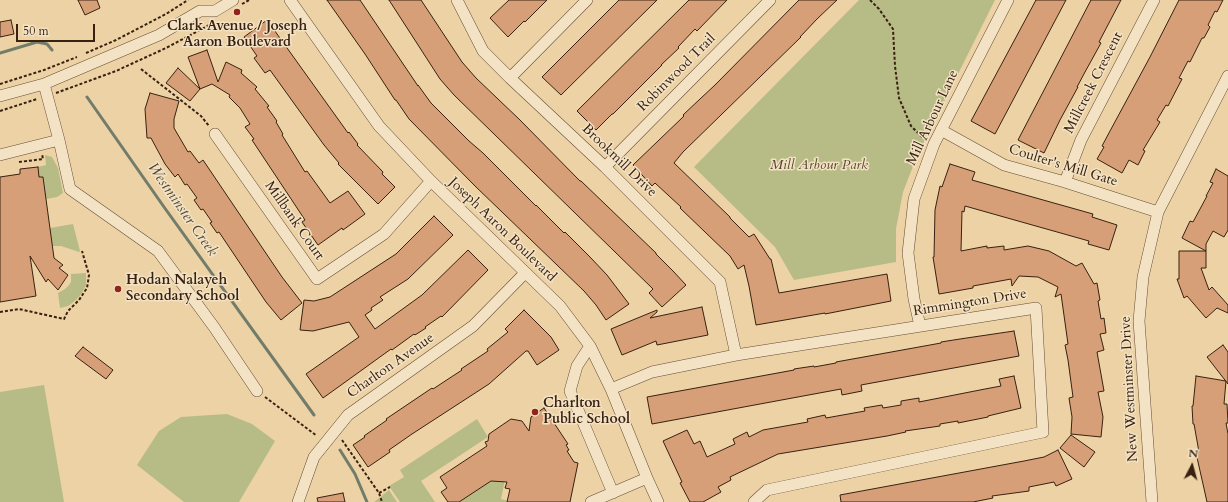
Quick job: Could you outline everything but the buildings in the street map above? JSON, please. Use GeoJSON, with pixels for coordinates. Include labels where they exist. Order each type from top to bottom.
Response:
{"type":"FeatureCollection","features":[{"type":"Feature","properties":{"kind":"street"},"geometry":{"type":"LineString","coordinates":[[200,11],[205,0]]}},
{"type":"Feature","properties":{"kind":"street","name":"Joseph Aaron Boulevard"},"geometry":{"type":"LineString","coordinates":[[290,0],[379,126],[431,181],[560,306],[590,346],[611,389],[658,502]]}},
{"type":"Feature","properties":{"kind":"street","name":"Brookmill Drive"},"geometry":{"type":"LineString","coordinates":[[456,0],[483,51],[605,167],[720,282],[736,355]]}},
{"type":"Feature","properties":{"kind":"street"},"geometry":{"type":"LineString","coordinates":[[510,78],[587,0]]}},
{"type":"Feature","properties":{"kind":"street","name":"Robinwood Trail"},"geometry":{"type":"LineString","coordinates":[[605,167],[770,0]]}},
{"type":"Feature","properties":{"kind":"street","name":"Mill Arbour Lane"},"geometry":{"type":"LineString","coordinates":[[920,326],[914,299],[908,254],[914,199],[934,144],[1008,0]]}},
{"type":"Feature","properties":{"kind":"street","name":"Millcreek Crescent"},"geometry":{"type":"LineString","coordinates":[[1065,182],[1082,140],[1154,0]]}},
{"type":"Feature","properties":{"kind":"street"},"geometry":{"type":"LineString","coordinates":[[0,96],[44,84],[159,34],[200,11],[215,11],[235,4]]}},
{"type":"Feature","properties":{"kind":"street","name":"New Westminster Drive"},"geometry":{"type":"LineString","coordinates":[[1152,502],[1139,321],[1143,277],[1158,212],[1228,76]]}},
{"type":"Feature","properties":{"kind":"street"},"geometry":{"type":"LineString","coordinates":[[44,84],[70,189],[158,251],[214,327],[257,391]]}},
{"type":"Feature","properties":{"kind":"street","name":"Coulter's Mill Gate"},"geometry":{"type":"LineString","coordinates":[[941,130],[1004,165],[1065,182],[1158,212]]}},
{"type":"Feature","properties":{"kind":"street","name":"Millbank Court"},"geometry":{"type":"LineString","coordinates":[[215,134],[317,279],[384,234],[431,181]]}},
{"type":"Feature","properties":{"kind":"street"},"geometry":{"type":"LineString","coordinates":[[0,155],[59,140]]}},
{"type":"Feature","properties":{"kind":"street","name":"Charlton Avenue"},"geometry":{"type":"LineString","coordinates":[[298,502],[314,457],[348,415],[473,326],[525,273]]}},
{"type":"Feature","properties":{"kind":"street","name":"Rimmington Drive"},"geometry":{"type":"LineString","coordinates":[[611,389],[652,372],[736,355],[1036,308],[1043,432],[767,490],[754,502]]}},
{"type":"Feature","properties":{"kind":"street"},"geometry":{"type":"LineString","coordinates":[[590,346],[577,366],[570,390],[613,493]]}},
{"type":"Feature","properties":{"kind":"street"},"geometry":{"type":"LineString","coordinates":[[592,502],[647,478]]}},
{"type":"Feature","properties":{"kind":"path"},"geometry":{"type":"LineString","coordinates":[[0,84],[44,70],[80,56],[122,37],[166,14],[188,0]]}},
{"type":"Feature","properties":{"kind":"path"},"geometry":{"type":"LineString","coordinates":[[235,4],[249,0]]}},
{"type":"Feature","properties":{"kind":"path"},"geometry":{"type":"LineString","coordinates":[[870,0],[879,9],[892,29],[899,98],[911,126],[923,138]]}},
{"type":"Feature","properties":{"kind":"path"},"geometry":{"type":"LineString","coordinates":[[0,110],[48,96],[116,70],[166,48],[218,20]]}},
{"type":"Feature","properties":{"kind":"path"},"geometry":{"type":"LineString","coordinates":[[141,69],[201,116],[215,134]]}},
{"type":"Feature","properties":{"kind":"path"},"geometry":{"type":"LineString","coordinates":[[15,163],[43,159],[42,154]]}},
{"type":"Feature","properties":{"kind":"path"},"geometry":{"type":"LineString","coordinates":[[0,312],[19,309],[64,319],[68,311],[79,300],[87,288],[89,275],[82,251]]}},
{"type":"Feature","properties":{"kind":"path"},"geometry":{"type":"LineString","coordinates":[[257,391],[326,442]]}},
{"type":"Feature","properties":{"kind":"path"},"geometry":{"type":"LineString","coordinates":[[335,431],[379,493],[382,502]]}},
{"type":"Feature","properties":{"kind":"path"},"geometry":{"type":"LineString","coordinates":[[379,493],[390,487]]}},
{"type":"Feature","properties":{"kind":"green space","name":"Mill Arbour Park"},"geometry":{"type":"Polygon","coordinates":[[[859,0],[995,0],[917,156],[903,192],[896,229],[896,262],[794,280],[775,247],[694,167],[859,0]]]}},
{"type":"Feature","properties":{"kind":"green space"},"geometry":{"type":"Polygon","coordinates":[[[45,155],[52,157],[58,168],[63,193],[57,197],[46,199],[43,177],[39,177],[38,167],[46,165],[45,155]]]}},
{"type":"Feature","properties":{"kind":"green space"},"geometry":{"type":"Polygon","coordinates":[[[73,224],[80,251],[79,252],[61,246],[52,246],[50,228],[73,224]]]}},
{"type":"Feature","properties":{"kind":"green space"},"geometry":{"type":"Polygon","coordinates":[[[86,273],[86,285],[82,293],[68,306],[60,308],[58,293],[69,285],[71,282],[71,274],[86,273]]]}},
{"type":"Feature","properties":{"kind":"green space"},"geometry":{"type":"Polygon","coordinates":[[[44,385],[64,502],[0,502],[0,392],[44,385]]]}},
{"type":"Feature","properties":{"kind":"green space"},"geometry":{"type":"Polygon","coordinates":[[[227,414],[252,424],[275,441],[239,502],[184,502],[137,465],[159,431],[181,417],[227,414]]]}},
{"type":"Feature","properties":{"kind":"green space"},"geometry":{"type":"Polygon","coordinates":[[[477,419],[488,437],[421,481],[435,502],[400,502],[389,486],[404,477],[400,470],[477,419]]]}},
{"type":"Feature","properties":{"kind":"green space"},"geometry":{"type":"Polygon","coordinates":[[[500,472],[506,475],[501,499],[512,502],[459,502],[500,472]]]}},
{"type":"Feature","properties":{"kind":"green space"},"geometry":{"type":"Polygon","coordinates":[[[389,490],[397,502],[374,502],[389,490]]]}},
{"type":"Feature","properties":{"kind":"waterway","name":"Westminster Creek"},"geometry":{"type":"LineString","coordinates":[[0,53],[37,42],[47,44],[52,50]]}},
{"type":"Feature","properties":{"kind":"waterway","name":"Westminster Creek"},"geometry":{"type":"LineString","coordinates":[[87,97],[164,207],[314,415]]}},
{"type":"Feature","properties":{"kind":"waterway","name":"Westminster Creek"},"geometry":{"type":"LineString","coordinates":[[340,450],[355,474],[367,502]]}},
{"type":"Feature","properties":{"kind":"place","name":"Clark Avenue / Joseph Aaron Boulevard"},"geometry":{"type":"Point","coordinates":[237,12]}},
{"type":"Feature","properties":{"kind":"place","name":"Hodan Nalayeh Secondary School"},"geometry":{"type":"Point","coordinates":[118,289]}},
{"type":"Feature","properties":{"kind":"place","name":"Charlton Public School"},"geometry":{"type":"Point","coordinates":[535,412]}}]}
